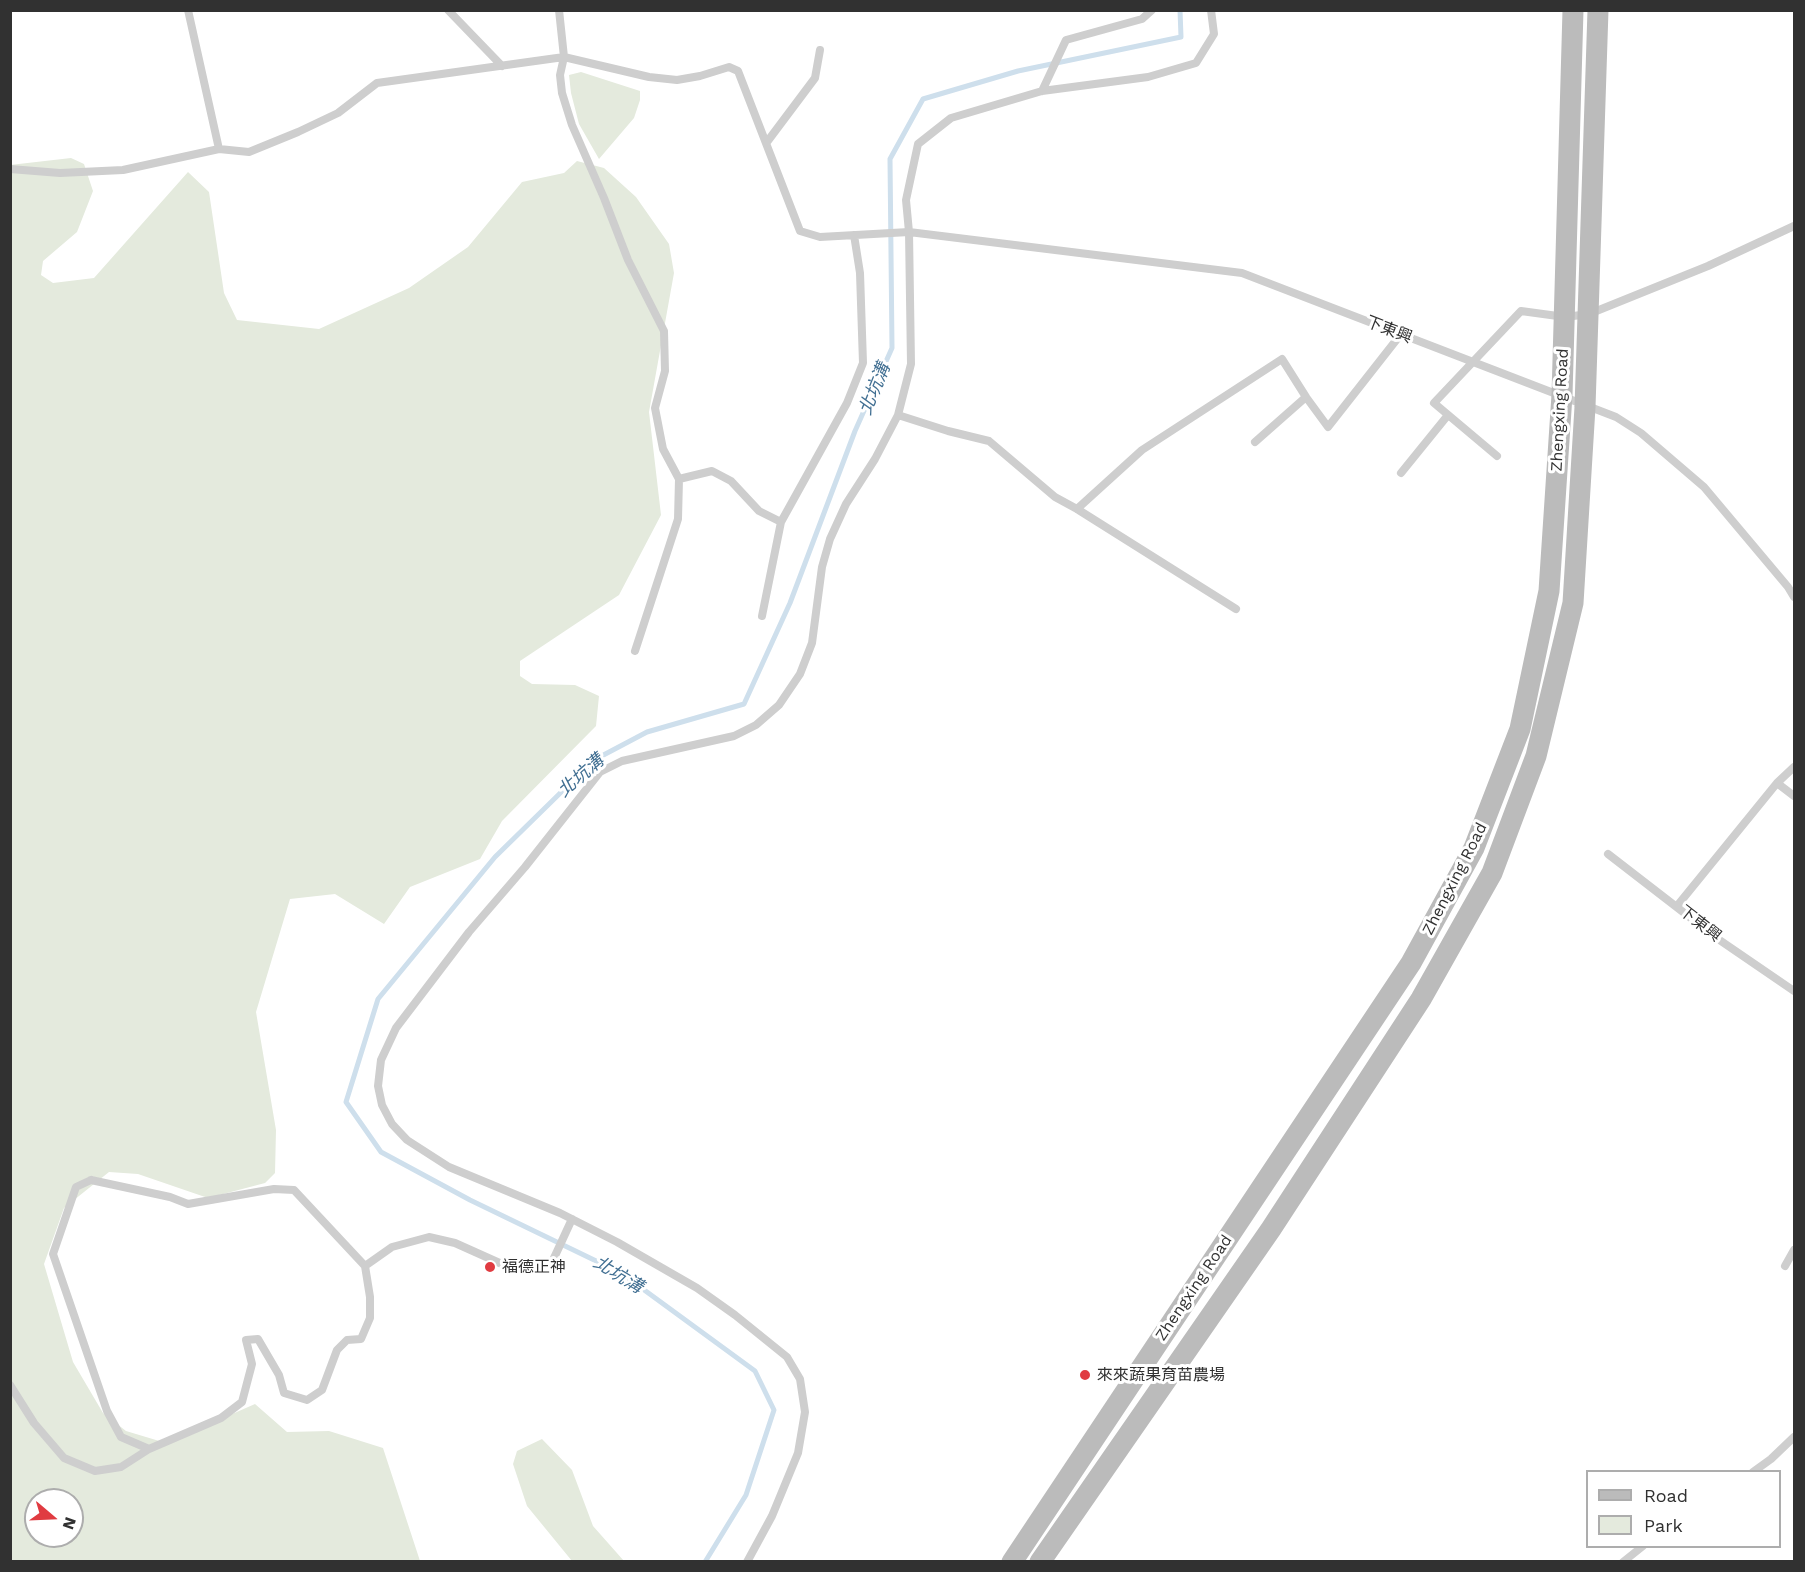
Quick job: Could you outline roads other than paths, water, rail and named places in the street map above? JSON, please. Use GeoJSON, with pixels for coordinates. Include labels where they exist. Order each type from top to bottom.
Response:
{"type":"FeatureCollection","features":[{"type":"Feature","properties":{"kind":"main road","name":"Zhengxing Road"},"geometry":{"type":"LineString","coordinates":[[1012,1562],[1411,963],[1474,848],[1520,729],[1550,591],[1565,317],[1572,10]]}},
{"type":"Feature","properties":{"kind":"main road","name":"Zhengxing Road"},"geometry":{"type":"LineString","coordinates":[[1040,1562],[1271,1229],[1421,999],[1492,873],[1536,756],[1573,603],[1585,407],[1598,10]]}},
{"type":"Feature","properties":{"kind":"lane"},"geometry":{"type":"LineString","coordinates":[[188,10],[219,149]]}},
{"type":"Feature","properties":{"kind":"lane"},"geometry":{"type":"LineString","coordinates":[[448,10],[502,66]]}},
{"type":"Feature","properties":{"kind":"lane"},"geometry":{"type":"LineString","coordinates":[[559,10],[564,57],[560,75],[562,93],[572,125],[628,260],[664,331],[665,371],[655,408],[663,449],[679,479],[678,519],[635,651]]}},
{"type":"Feature","properties":{"kind":"lane"},"geometry":{"type":"LineString","coordinates":[[1042,91],[1066,40],[1142,19],[1152,10]]}},
{"type":"Feature","properties":{"kind":"lane"},"geometry":{"type":"LineString","coordinates":[[747,1562],[772,1516],[798,1453],[805,1412],[801,1379],[788,1357],[697,1288],[572,1220],[449,1167],[407,1140],[392,1124],[382,1105],[378,1086],[381,1060],[396,1028],[469,932],[525,867],[600,772],[622,761],[734,736],[756,725],[779,705],[800,674],[812,643],[822,567],[830,539],[846,504],[875,459],[898,415],[911,364],[906,200],[918,144],[951,118],[1042,91],[1148,77],[1196,63],[1214,34],[1211,10]]}},
{"type":"Feature","properties":{"kind":"lane"},"geometry":{"type":"LineString","coordinates":[[767,142],[815,78],[820,50]]}},
{"type":"Feature","properties":{"kind":"lane"},"geometry":{"type":"LineString","coordinates":[[10,168],[60,172],[123,170],[219,149],[249,152],[338,113],[377,82],[564,57],[649,77],[677,80],[729,67],[738,71],[767,142]]}},
{"type":"Feature","properties":{"kind":"lane","name":"下東興"},"geometry":{"type":"LineString","coordinates":[[767,142],[800,231],[820,237],[907,232],[1242,273],[1473,363],[1562,395],[1585,407],[1616,417],[1641,433],[1704,487],[1794,597]]}},
{"type":"Feature","properties":{"kind":"lane"},"geometry":{"type":"LineString","coordinates":[[1497,456],[1434,403],[1521,311],[1565,317],[1588,314],[1708,266],[1794,226]]}},
{"type":"Feature","properties":{"kind":"lane"},"geometry":{"type":"LineString","coordinates":[[762,616],[781,522],[848,403],[863,363],[860,273],[854,235]]}},
{"type":"Feature","properties":{"kind":"lane"},"geometry":{"type":"LineString","coordinates":[[1077,509],[1142,450],[1282,359],[1328,427],[1401,334]]}},
{"type":"Feature","properties":{"kind":"lane"},"geometry":{"type":"LineString","coordinates":[[1255,441],[1306,397]]}},
{"type":"Feature","properties":{"kind":"lane"},"geometry":{"type":"LineString","coordinates":[[898,415],[948,432],[989,441],[1055,497],[1236,609]]}},
{"type":"Feature","properties":{"kind":"lane"},"geometry":{"type":"LineString","coordinates":[[1401,473],[1448,415]]}},
{"type":"Feature","properties":{"kind":"lane"},"geometry":{"type":"LineString","coordinates":[[679,479],[711,471],[731,481],[759,511],[781,522]]}},
{"type":"Feature","properties":{"kind":"lane"},"geometry":{"type":"LineString","coordinates":[[1677,906],[1777,783],[1794,767]]}},
{"type":"Feature","properties":{"kind":"lane"},"geometry":{"type":"LineString","coordinates":[[1777,783],[1794,796]]}},
{"type":"Feature","properties":{"kind":"lane","name":"下東興"},"geometry":{"type":"LineString","coordinates":[[1608,854],[1718,939],[1794,991]]}},
{"type":"Feature","properties":{"kind":"lane"},"geometry":{"type":"LineString","coordinates":[[10,1385],[34,1423],[64,1458],[96,1471],[121,1467],[149,1449],[221,1418],[242,1402],[252,1364],[246,1340],[258,1339],[279,1375],[284,1393],[307,1400],[322,1390],[337,1350],[347,1340],[361,1339],[370,1318],[370,1297],[365,1266],[294,1190],[274,1189],[188,1204],[170,1197],[91,1180],[76,1187],[53,1254],[108,1411],[121,1437],[149,1449]]}},
{"type":"Feature","properties":{"kind":"lane"},"geometry":{"type":"LineString","coordinates":[[365,1266],[392,1247],[429,1237],[455,1243],[513,1269],[548,1271],[572,1220]]}},
{"type":"Feature","properties":{"kind":"lane"},"geometry":{"type":"LineString","coordinates":[[1785,1266],[1794,1250]]}},
{"type":"Feature","properties":{"kind":"lane"},"geometry":{"type":"LineString","coordinates":[[1756,1470],[1794,1437]]}},
{"type":"Feature","properties":{"kind":"lane"},"geometry":{"type":"LineString","coordinates":[[1623,1562],[1640,1548]]}},
{"type":"Feature","properties":{"kind":"waterway","name":"北坑溝"},"geometry":{"type":"LineString","coordinates":[[705,1562],[746,1495],[774,1410],[755,1371],[621,1273],[470,1200],[381,1152],[346,1102],[378,999],[495,857],[594,760],[647,732],[744,704],[790,603],[855,431],[892,348],[890,159],[923,99],[1018,71],[1181,37],[1180,10]]}},
{"type":"Feature","properties":{"kind":"place","name":"福德正神"},"geometry":{"type":"Point","coordinates":[490,1267]}},
{"type":"Feature","properties":{"kind":"place","name":"來來蔬果育苗農場"},"geometry":{"type":"Point","coordinates":[1085,1375]}}]}
